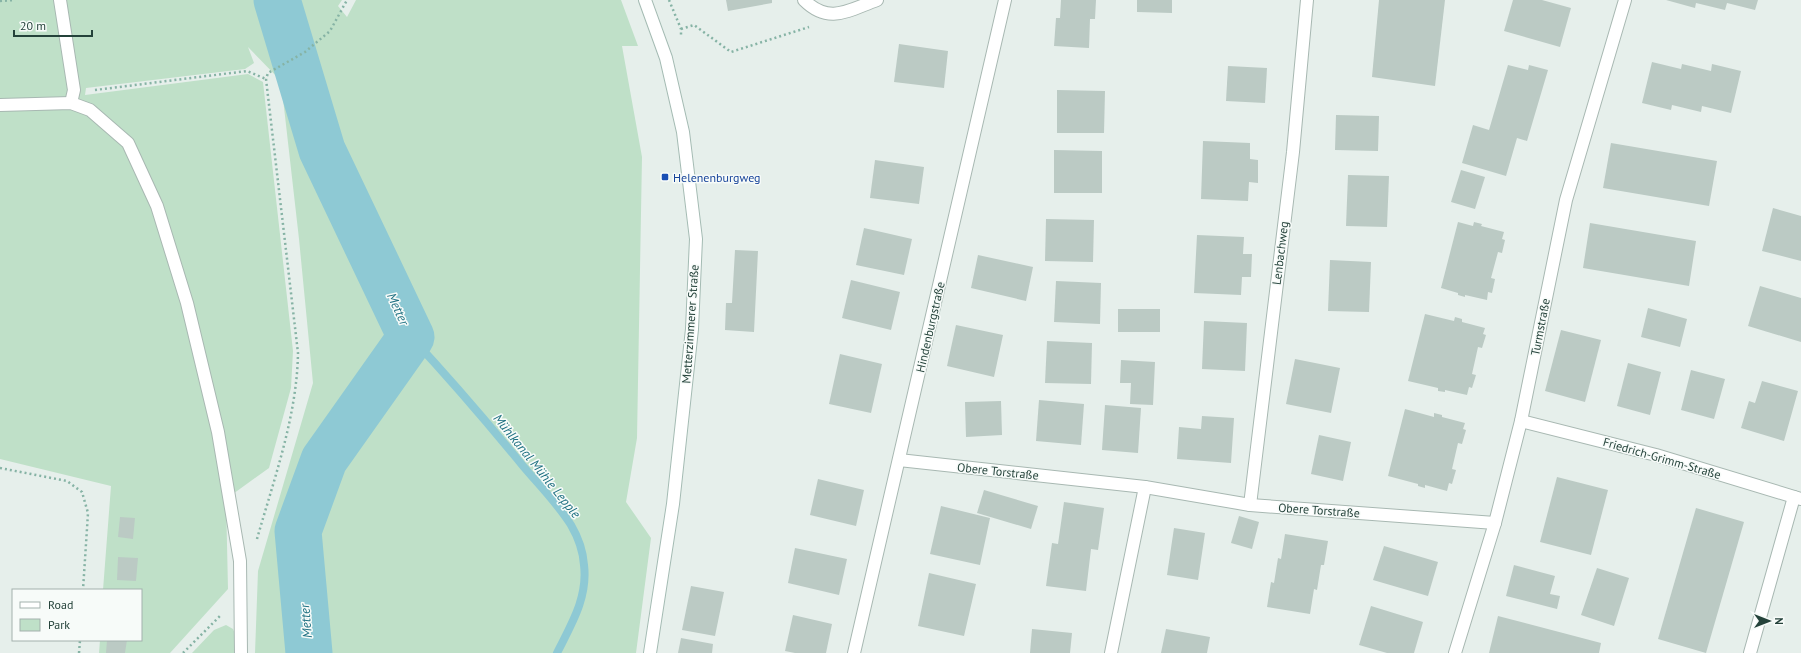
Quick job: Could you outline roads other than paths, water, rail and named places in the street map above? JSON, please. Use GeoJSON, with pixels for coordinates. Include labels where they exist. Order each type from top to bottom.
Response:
{"type":"FeatureCollection","features":[{"type":"Feature","properties":{"kind":"street"},"geometry":{"type":"LineString","coordinates":[[60,0],[74,90],[71,103]]}},
{"type":"Feature","properties":{"kind":"street","name":"Metterzimmerer Straße"},"geometry":{"type":"LineString","coordinates":[[645,0],[666,58],[683,132],[696,239],[692,329],[673,504],[650,653]]}},
{"type":"Feature","properties":{"kind":"street"},"geometry":{"type":"LineString","coordinates":[[804,0],[820,12],[836,15],[877,0]]}},
{"type":"Feature","properties":{"kind":"street","name":"Hindenburgstraße"},"geometry":{"type":"LineString","coordinates":[[854,653],[1005,0]]}},
{"type":"Feature","properties":{"kind":"street","name":"Lenbachweg"},"geometry":{"type":"LineString","coordinates":[[1250,505],[1293,152],[1307,0]]}},
{"type":"Feature","properties":{"kind":"street","name":"Turmstraße"},"geometry":{"type":"LineString","coordinates":[[1455,653],[1494,523],[1522,421],[1566,200],[1625,0]]}},
{"type":"Feature","properties":{"kind":"street"},"geometry":{"type":"LineString","coordinates":[[0,105],[71,103],[90,110],[128,143],[157,206],[187,303],[218,432],[240,561],[241,653]]}},
{"type":"Feature","properties":{"kind":"street","name":"Friedrich-Grimm-Straße"},"geometry":{"type":"LineString","coordinates":[[1522,421],[1656,455],[1799,497]]}},
{"type":"Feature","properties":{"kind":"street","name":"Obere Torstraße"},"geometry":{"type":"LineString","coordinates":[[899,460],[1145,487],[1250,505],[1494,523]]}},
{"type":"Feature","properties":{"kind":"street"},"geometry":{"type":"LineString","coordinates":[[1111,653],[1145,487]]}},
{"type":"Feature","properties":{"kind":"street"},"geometry":{"type":"LineString","coordinates":[[1750,653],[1799,497]]}},
{"type":"Feature","properties":{"kind":"waterway","name":"Metter"},"geometry":{"type":"LineString","coordinates":[[277,0],[322,150],[411,337],[324,460],[298,531],[309,653]]}},
{"type":"Feature","properties":{"kind":"waterway","name":"Mühlkanal Mühle Lepple"},"geometry":{"type":"LineString","coordinates":[[411,337],[496,433],[554,502],[566,517],[576,534],[580,544],[585,577],[581,600],[573,622],[557,653]]}},
{"type":"Feature","properties":{"kind":"place","name":"Helenenburgweg"},"geometry":{"type":"Point","coordinates":[665,177]}}]}
